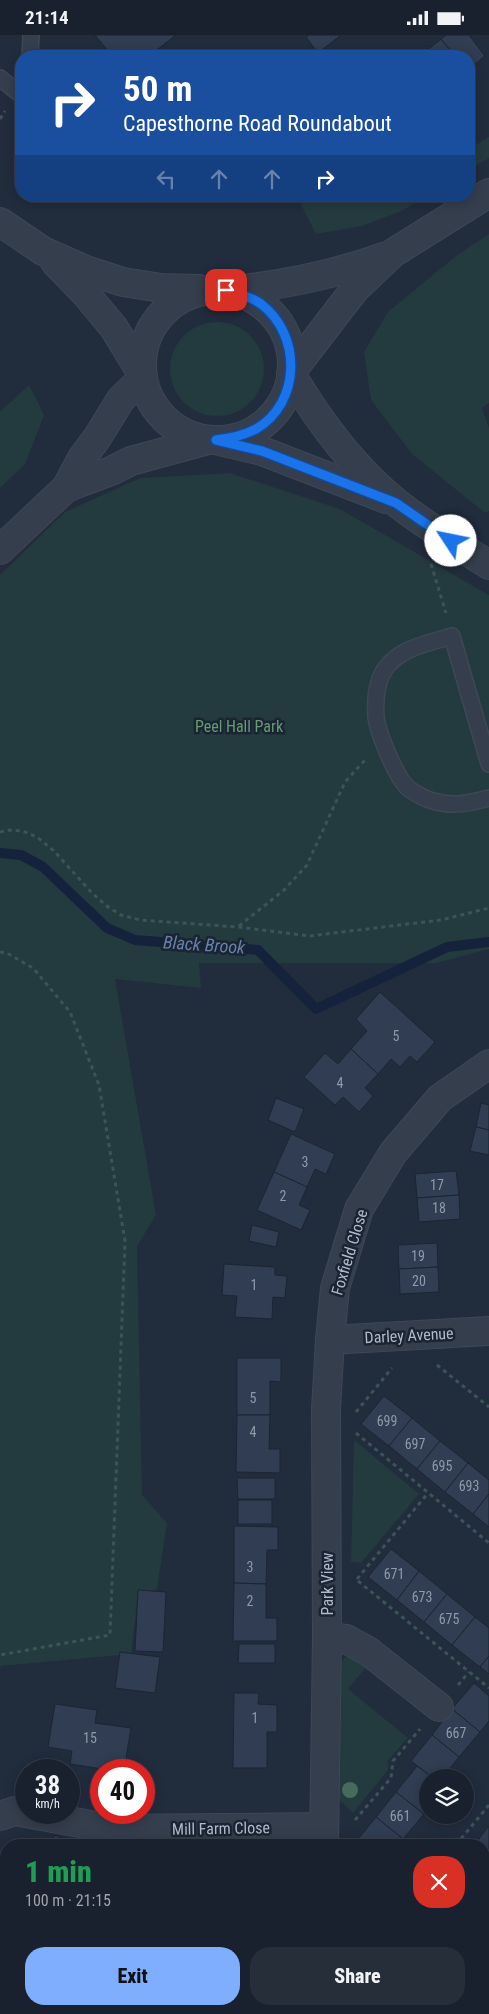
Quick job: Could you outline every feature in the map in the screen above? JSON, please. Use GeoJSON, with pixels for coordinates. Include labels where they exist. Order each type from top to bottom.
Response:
{"type":"FeatureCollection","features":[{"type":"Feature","properties":{"kind":"street"},"geometry":{"type":"LineString","coordinates":[[475,202],[489,193]]}},
{"type":"Feature","properties":{"kind":"street"},"geometry":{"type":"LineString","coordinates":[[291,373],[355,289],[394,253],[475,202]]}},
{"type":"Feature","properties":{"kind":"street"},"geometry":{"type":"LineString","coordinates":[[0,222],[43,251],[85,293],[114,328],[142,376],[151,401],[161,416],[175,427],[190,435],[262,451],[396,503]]}},
{"type":"Feature","properties":{"kind":"street"},"geometry":{"type":"LineString","coordinates":[[43,251],[123,282],[161,288],[221,290],[244,295],[261,304],[275,318],[285,334],[290,352],[291,373],[285,395],[274,414],[257,428],[237,437],[212,440],[145,457],[66,488]]}},
{"type":"Feature","properties":{"kind":"street"},"geometry":{"type":"LineString","coordinates":[[0,550],[66,488],[82,458],[121,399],[142,376],[143,353],[147,340],[160,315],[176,302],[195,293],[269,287],[310,279],[349,269],[394,253]]}},
{"type":"Feature","properties":{"kind":"street"},"geometry":{"type":"LineString","coordinates":[[291,373],[310,407],[332,438],[396,503],[438,533],[489,565]]}},
{"type":"Feature","properties":{"kind":"street","name":"Foxfield Close"},"geometry":{"type":"LineString","coordinates":[[330,1340],[335,1288],[359,1209],[393,1153],[440,1098],[489,1064]]}},
{"type":"Feature","properties":{"kind":"street","name":"Darley Avenue"},"geometry":{"type":"LineString","coordinates":[[330,1340],[406,1340],[489,1331]]}},
{"type":"Feature","properties":{"kind":"street","name":"Park View"},"geometry":{"type":"LineString","coordinates":[[324,1836],[327,1637],[336,1417],[330,1340]]}},
{"type":"Feature","properties":{"kind":"street"},"geometry":{"type":"LineString","coordinates":[[327,1637],[346,1639],[368,1651],[439,1707]]}},
{"type":"Feature","properties":{"kind":"street","name":"Mill Farm Close"},"geometry":{"type":"LineString","coordinates":[[0,1816],[15,1811],[112,1829],[324,1836]]}},
{"type":"Feature","properties":{"kind":"lane"},"geometry":{"type":"LineString","coordinates":[[30,50],[31,35]]}},
{"type":"Feature","properties":{"kind":"lane"},"geometry":{"type":"LineString","coordinates":[[0,78],[15,86]]}},
{"type":"Feature","properties":{"kind":"lane"},"geometry":{"type":"LineString","coordinates":[[489,764],[452,636],[420,645],[400,655],[385,669],[376,693],[376,718],[394,768],[408,788],[432,801],[458,805],[489,798]]}},
{"type":"Feature","properties":{"kind":"path"},"geometry":{"type":"LineString","coordinates":[[438,533],[426,549],[452,636]]}},
{"type":"Feature","properties":{"kind":"path"},"geometry":{"type":"LineString","coordinates":[[238,927],[284,890],[307,865],[345,782],[383,740]]}},
{"type":"Feature","properties":{"kind":"path"},"geometry":{"type":"LineString","coordinates":[[0,831],[24,831],[37,837],[54,851],[92,893],[121,915],[140,920],[238,927],[309,936],[441,920],[489,908]]}},
{"type":"Feature","properties":{"kind":"path"},"geometry":{"type":"LineString","coordinates":[[0,952],[7,953],[33,968],[70,1012],[99,1085],[125,1241],[110,1635],[0,1655]]}},
{"type":"Feature","properties":{"kind":"path"},"geometry":{"type":"LineString","coordinates":[[489,1407],[406,1340],[336,1417],[489,1543]]}},
{"type":"Feature","properties":{"kind":"path"},"geometry":{"type":"LineString","coordinates":[[428,1493],[356,1580],[489,1689]]}},
{"type":"Feature","properties":{"kind":"path"},"geometry":{"type":"LineString","coordinates":[[351,1826],[390,1778],[393,1761],[469,1672]]}},
{"type":"Feature","properties":{"kind":"path"},"geometry":{"type":"LineString","coordinates":[[461,1839],[489,1805]]}},
{"type":"Feature","properties":{"kind":"green space"},"geometry":{"type":"Polygon","coordinates":[[[489,137],[489,158],[475,166],[475,145],[489,137]]]}},
{"type":"Feature","properties":{"kind":"green space"},"geometry":{"type":"Polygon","coordinates":[[[417,202],[404,210],[362,226],[316,234],[300,203],[417,202]]]}},
{"type":"Feature","properties":{"kind":"green space"},"geometry":{"type":"Polygon","coordinates":[[[489,234],[489,403],[482,408],[489,428],[489,511],[485,513],[412,454],[371,400],[364,352],[388,312],[456,256],[489,234]]]}},
{"type":"Feature","properties":{"kind":"green space"},"geometry":{"type":"Polygon","coordinates":[[[217,322],[235,325],[250,336],[261,351],[264,369],[261,387],[250,402],[235,413],[217,416],[199,413],[184,402],[173,387],[170,369],[173,351],[184,336],[199,325],[217,322]]]}},
{"type":"Feature","properties":{"kind":"green space"},"geometry":{"type":"Polygon","coordinates":[[[29,385],[44,415],[25,464],[0,488],[0,412],[29,385]]]}},
{"type":"Feature","properties":{"kind":"green space","name":"Peel Hall Park"},"geometry":{"type":"Polygon","coordinates":[[[230,473],[340,509],[489,595],[489,949],[436,963],[199,963],[201,988],[115,979],[156,1215],[137,1246],[142,1495],[167,1523],[157,1589],[138,1596],[131,1654],[1,1666],[0,1671],[0,575],[65,512],[140,478],[230,473]]]}},
{"type":"Feature","properties":{"kind":"green space"},"geometry":{"type":"Polygon","coordinates":[[[354,1440],[419,1494],[361,1563],[351,1562],[354,1440]]]}},
{"type":"Feature","properties":{"kind":"green space"},"geometry":{"type":"Polygon","coordinates":[[[347,1655],[369,1664],[348,1689],[408,1738],[388,1760],[388,1770],[353,1813],[336,1797],[339,1665],[347,1655]]]}},
{"type":"Feature","properties":{"kind":"building"},"geometry":{"type":"Polygon","coordinates":[[[95,35],[176,35],[157,50],[107,50],[95,35]]]}},
{"type":"Feature","properties":{"kind":"building"},"geometry":{"type":"Polygon","coordinates":[[[309,35],[341,35],[322,50],[316,50],[306,37],[309,35]]]}},
{"type":"Feature","properties":{"kind":"building"},"geometry":{"type":"Polygon","coordinates":[[[446,35],[469,35],[485,56],[475,64],[475,50],[450,50],[441,39],[446,35]]]}},
{"type":"Feature","properties":{"kind":"building"},"geometry":{"type":"Polygon","coordinates":[[[441,39],[450,50],[427,50],[441,39]]]}},
{"type":"Feature","properties":{"kind":"building"},"geometry":{"type":"Polygon","coordinates":[[[380,992],[435,1042],[417,1062],[410,1056],[400,1067],[391,1059],[378,1074],[351,1049],[367,1031],[356,1019],[380,992]]]}},
{"type":"Feature","properties":{"kind":"building"},"geometry":{"type":"Polygon","coordinates":[[[351,1049],[378,1074],[365,1088],[373,1096],[359,1112],[343,1097],[335,1105],[304,1077],[325,1053],[338,1064],[351,1049]]]}},
{"type":"Feature","properties":{"kind":"building"},"geometry":{"type":"Polygon","coordinates":[[[276,1098],[304,1109],[295,1132],[268,1120],[276,1098]]]}},
{"type":"Feature","properties":{"kind":"building"},"geometry":{"type":"Polygon","coordinates":[[[481,1103],[489,1105],[489,1130],[476,1127],[481,1103]]]}},
{"type":"Feature","properties":{"kind":"building"},"geometry":{"type":"Polygon","coordinates":[[[476,1127],[489,1130],[489,1155],[470,1151],[476,1127]]]}},
{"type":"Feature","properties":{"kind":"building"},"geometry":{"type":"Polygon","coordinates":[[[291,1134],[335,1154],[326,1174],[315,1169],[307,1187],[274,1172],[291,1134]]]}},
{"type":"Feature","properties":{"kind":"building"},"geometry":{"type":"Polygon","coordinates":[[[456,1171],[459,1195],[417,1198],[415,1174],[456,1171]]]}},
{"type":"Feature","properties":{"kind":"building"},"geometry":{"type":"Polygon","coordinates":[[[274,1172],[307,1187],[299,1205],[310,1210],[301,1230],[257,1210],[274,1172]]]}},
{"type":"Feature","properties":{"kind":"building"},"geometry":{"type":"Polygon","coordinates":[[[459,1195],[460,1219],[419,1222],[417,1198],[459,1195]]]}},
{"type":"Feature","properties":{"kind":"building"},"geometry":{"type":"Polygon","coordinates":[[[252,1225],[279,1232],[276,1247],[249,1241],[252,1225]]]}},
{"type":"Feature","properties":{"kind":"building"},"geometry":{"type":"Polygon","coordinates":[[[437,1243],[438,1267],[399,1269],[398,1245],[437,1243]]]}},
{"type":"Feature","properties":{"kind":"building"},"geometry":{"type":"Polygon","coordinates":[[[224,1264],[275,1267],[275,1275],[287,1276],[285,1298],[273,1297],[272,1319],[235,1317],[237,1296],[222,1295],[224,1264]]]}},
{"type":"Feature","properties":{"kind":"building"},"geometry":{"type":"Polygon","coordinates":[[[438,1267],[439,1292],[400,1294],[399,1269],[438,1267]]]}},
{"type":"Feature","properties":{"kind":"building"},"geometry":{"type":"Polygon","coordinates":[[[237,1358],[281,1358],[281,1382],[270,1381],[270,1415],[237,1415],[237,1358]]]}},
{"type":"Feature","properties":{"kind":"building"},"geometry":{"type":"Polygon","coordinates":[[[384,1396],[412,1418],[389,1446],[361,1424],[384,1396]]]}},
{"type":"Feature","properties":{"kind":"building"},"geometry":{"type":"Polygon","coordinates":[[[237,1415],[270,1415],[269,1449],[280,1449],[280,1473],[236,1472],[237,1415]]]}},
{"type":"Feature","properties":{"kind":"building"},"geometry":{"type":"Polygon","coordinates":[[[412,1418],[440,1441],[417,1469],[389,1446],[412,1418]]]}},
{"type":"Feature","properties":{"kind":"building"},"geometry":{"type":"Polygon","coordinates":[[[440,1441],[468,1463],[445,1492],[417,1469],[440,1441]]]}},
{"type":"Feature","properties":{"kind":"building"},"geometry":{"type":"Polygon","coordinates":[[[468,1463],[489,1480],[489,1494],[473,1514],[445,1492],[468,1463]]]}},
{"type":"Feature","properties":{"kind":"building"},"geometry":{"type":"Polygon","coordinates":[[[237,1478],[275,1478],[275,1499],[238,1499],[237,1478]]]}},
{"type":"Feature","properties":{"kind":"building"},"geometry":{"type":"Polygon","coordinates":[[[489,1494],[489,1527],[473,1514],[489,1494]]]}},
{"type":"Feature","properties":{"kind":"building"},"geometry":{"type":"Polygon","coordinates":[[[238,1500],[272,1500],[272,1524],[238,1524],[238,1500]]]}},
{"type":"Feature","properties":{"kind":"building"},"geometry":{"type":"Polygon","coordinates":[[[234,1526],[278,1527],[278,1550],[267,1550],[266,1584],[234,1583],[234,1526]]]}},
{"type":"Feature","properties":{"kind":"building"},"geometry":{"type":"Polygon","coordinates":[[[391,1549],[419,1571],[397,1600],[368,1577],[391,1549]]]}},
{"type":"Feature","properties":{"kind":"building"},"geometry":{"type":"Polygon","coordinates":[[[419,1571],[447,1594],[424,1622],[397,1600],[419,1571]]]}},
{"type":"Feature","properties":{"kind":"building"},"geometry":{"type":"Polygon","coordinates":[[[234,1583],[266,1584],[266,1618],[277,1618],[277,1641],[233,1641],[234,1583]]]}},
{"type":"Feature","properties":{"kind":"building"},"geometry":{"type":"Polygon","coordinates":[[[138,1590],[166,1592],[163,1652],[135,1651],[138,1590]]]}},
{"type":"Feature","properties":{"kind":"building"},"geometry":{"type":"Polygon","coordinates":[[[447,1594],[475,1617],[452,1645],[424,1622],[447,1594]]]}},
{"type":"Feature","properties":{"kind":"building"},"geometry":{"type":"Polygon","coordinates":[[[475,1617],[489,1628],[489,1656],[480,1667],[452,1645],[475,1617]]]}},
{"type":"Feature","properties":{"kind":"building"},"geometry":{"type":"Polygon","coordinates":[[[239,1644],[275,1644],[275,1663],[238,1663],[239,1644]]]}},
{"type":"Feature","properties":{"kind":"building"},"geometry":{"type":"Polygon","coordinates":[[[120,1652],[160,1657],[155,1693],[115,1688],[120,1652]]]}},
{"type":"Feature","properties":{"kind":"building"},"geometry":{"type":"Polygon","coordinates":[[[489,1656],[489,1674],[480,1667],[489,1656]]]}},
{"type":"Feature","properties":{"kind":"building"},"geometry":{"type":"Polygon","coordinates":[[[474,1683],[489,1696],[489,1721],[480,1732],[452,1709],[474,1683]]]}},
{"type":"Feature","properties":{"kind":"building"},"geometry":{"type":"Polygon","coordinates":[[[234,1693],[259,1693],[258,1704],[277,1705],[277,1732],[267,1732],[267,1768],[233,1768],[234,1693]]]}},
{"type":"Feature","properties":{"kind":"building"},"geometry":{"type":"Polygon","coordinates":[[[55,1704],[97,1710],[95,1723],[131,1728],[126,1759],[90,1759],[90,1767],[80,1766],[80,1759],[71,1759],[72,1751],[48,1747],[55,1704]]]}},
{"type":"Feature","properties":{"kind":"building"},"geometry":{"type":"Polygon","coordinates":[[[452,1709],[480,1732],[459,1757],[432,1735],[452,1709]]]}},
{"type":"Feature","properties":{"kind":"building"},"geometry":{"type":"Polygon","coordinates":[[[432,1735],[459,1757],[449,1769],[422,1769],[411,1761],[432,1735]]]}},
{"type":"Feature","properties":{"kind":"building"},"geometry":{"type":"Polygon","coordinates":[[[417,1766],[421,1769],[419,1769],[419,1810],[396,1792],[417,1766]]]}},
{"type":"Feature","properties":{"kind":"building"},"geometry":{"type":"Polygon","coordinates":[[[396,1792],[419,1810],[419,1820],[403,1839],[376,1817],[396,1792]]]}},
{"type":"Feature","properties":{"kind":"building"},"geometry":{"type":"Polygon","coordinates":[[[376,1817],[403,1839],[358,1839],[376,1817]]]}},
{"type":"Feature","properties":{"kind":"building"},"geometry":{"type":"Polygon","coordinates":[[[488,1827],[489,1827],[489,1839],[479,1839],[488,1827]]]}},
{"type":"Feature","properties":{"kind":"building"},"geometry":{"type":"Polygon","coordinates":[[[55,1835],[62,1839],[53,1839],[55,1835]]]}},
{"type":"Feature","properties":{"kind":"waterway","name":"Black Brook"},"geometry":{"type":"LineString","coordinates":[[0,853],[21,855],[43,867],[107,928],[135,940],[258,950],[316,1009],[447,947],[489,942]]}},
{"type":"Feature","properties":{"kind":"route"},"geometry":{"type":"LineString","coordinates":[[226,290],[244,295],[261,304],[275,318],[285,334],[290,352],[292,371],[285,395],[274,414],[257,428],[237,437],[216,440],[262,451],[396,503],[451,541]]}}]}
